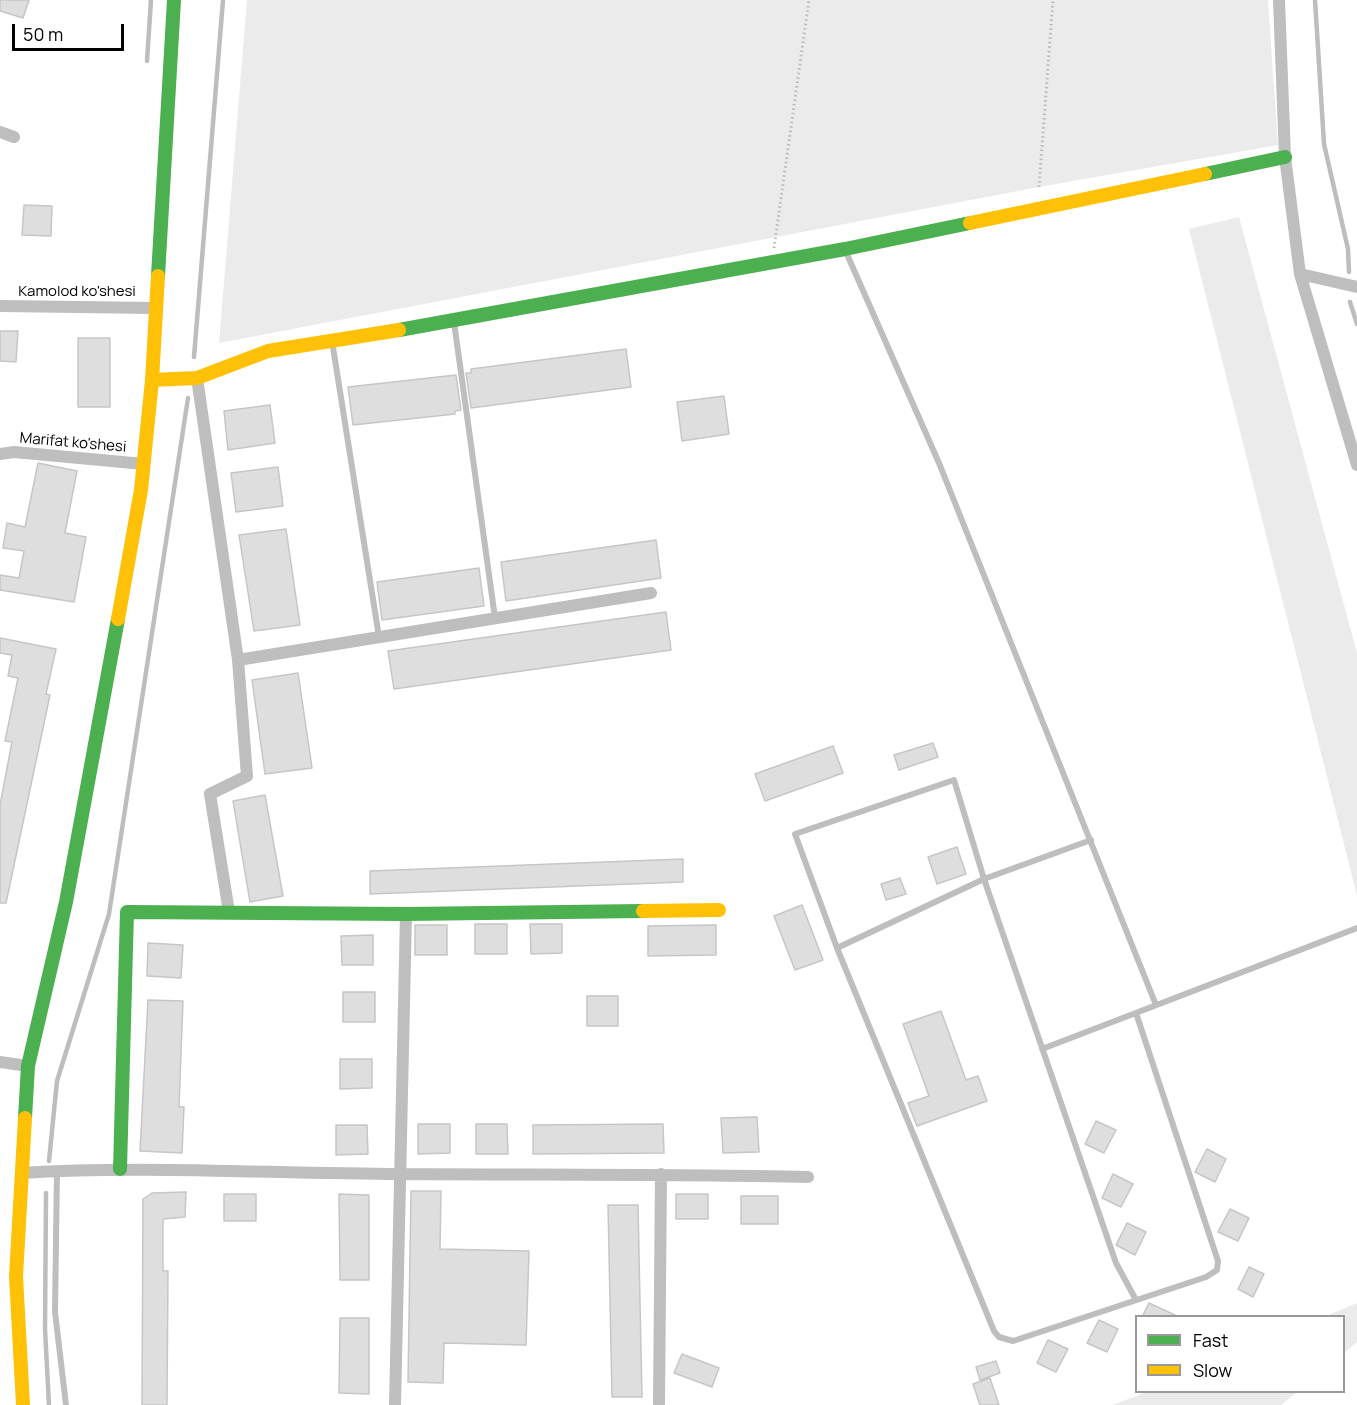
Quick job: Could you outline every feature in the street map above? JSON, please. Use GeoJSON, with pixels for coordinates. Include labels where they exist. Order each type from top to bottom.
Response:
{"type":"FeatureCollection","features":[{"type":"Feature","properties":{"kind":"street"},"geometry":{"type":"LineString","coordinates":[[23,1405],[16,1276],[28,1066],[66,902],[141,490],[152,380],[154,308],[174,0]]}},
{"type":"Feature","properties":{"kind":"street"},"geometry":{"type":"LineString","coordinates":[[1279,0],[1285,157],[1300,274],[1357,465]]}},
{"type":"Feature","properties":{"kind":"street"},"geometry":{"type":"LineString","coordinates":[[0,132],[14,137]]}},
{"type":"Feature","properties":{"kind":"street"},"geometry":{"type":"LineString","coordinates":[[152,380],[197,378],[268,351],[454,321],[773,260],[845,249],[1285,157]]}},
{"type":"Feature","properties":{"kind":"street"},"geometry":{"type":"LineString","coordinates":[[1300,274],[1357,287]]}},
{"type":"Feature","properties":{"kind":"street","name":"Kamolod ko'shesi"},"geometry":{"type":"LineString","coordinates":[[0,306],[154,308]]}},
{"type":"Feature","properties":{"kind":"street"},"geometry":{"type":"LineString","coordinates":[[197,378],[238,660],[247,776],[210,794],[229,912]]}},
{"type":"Feature","properties":{"kind":"street","name":"Marifat ko'shesi"},"geometry":{"type":"LineString","coordinates":[[0,454],[14,452],[144,465]]}},
{"type":"Feature","properties":{"kind":"street"},"geometry":{"type":"LineString","coordinates":[[238,660],[651,593]]}},
{"type":"Feature","properties":{"kind":"street"},"geometry":{"type":"LineString","coordinates":[[120,1169],[126,912],[406,914],[719,910]]}},
{"type":"Feature","properties":{"kind":"street"},"geometry":{"type":"LineString","coordinates":[[395,1405],[406,914]]}},
{"type":"Feature","properties":{"kind":"street"},"geometry":{"type":"LineString","coordinates":[[0,1062],[28,1066]]}},
{"type":"Feature","properties":{"kind":"street"},"geometry":{"type":"LineString","coordinates":[[21,1173],[120,1169],[808,1177]]}},
{"type":"Feature","properties":{"kind":"street"},"geometry":{"type":"LineString","coordinates":[[659,1403],[661,1174]]}},
{"type":"Feature","properties":{"kind":"lane"},"geometry":{"type":"LineString","coordinates":[[845,249],[939,462],[1156,1005]]}},
{"type":"Feature","properties":{"kind":"lane"},"geometry":{"type":"LineString","coordinates":[[454,321],[495,618]]}},
{"type":"Feature","properties":{"kind":"lane"},"geometry":{"type":"LineString","coordinates":[[332,341],[379,637]]}},
{"type":"Feature","properties":{"kind":"lane"},"geometry":{"type":"LineString","coordinates":[[1136,1013],[1218,1261],[1217,1269],[1206,1277],[1013,1341],[999,1337],[994,1331],[837,948],[795,834],[954,780],[984,879],[1116,1263],[1136,1300]]}},
{"type":"Feature","properties":{"kind":"lane"},"geometry":{"type":"LineString","coordinates":[[837,948],[984,879],[1091,840]]}},
{"type":"Feature","properties":{"kind":"lane"},"geometry":{"type":"LineString","coordinates":[[1042,1049],[1357,928]]}},
{"type":"Feature","properties":{"kind":"lane"},"geometry":{"type":"LineString","coordinates":[[57,1171],[55,1312],[66,1405]]}},
{"type":"Feature","properties":{"kind":"path"},"geometry":{"type":"LineString","coordinates":[[773,260],[809,0]]}},
{"type":"Feature","properties":{"kind":"path"},"geometry":{"type":"LineString","coordinates":[[1039,187],[1053,0]]}},
{"type":"Feature","properties":{"kind":"shaded area"},"geometry":{"type":"Polygon","coordinates":[[[247,0],[1268,0],[1278,145],[1039,187],[219,343],[247,0]]]}},
{"type":"Feature","properties":{"kind":"shaded area"},"geometry":{"type":"Polygon","coordinates":[[[1239,217],[1357,653],[1357,896],[1189,229],[1239,217]]]}},
{"type":"Feature","properties":{"kind":"shaded area"},"geometry":{"type":"Polygon","coordinates":[[[1357,1303],[1357,1342],[1345,1352],[1345,1315],[1328,1315],[1357,1303]]]}},
{"type":"Feature","properties":{"kind":"shaded area"},"geometry":{"type":"Polygon","coordinates":[[[1143,1393],[1296,1393],[1281,1405],[1113,1405],[1143,1393]]]}},
{"type":"Feature","properties":{"kind":"building"},"geometry":{"type":"Polygon","coordinates":[[[0,0],[29,0],[23,18],[0,11],[0,0]]]}},
{"type":"Feature","properties":{"kind":"building"},"geometry":{"type":"Polygon","coordinates":[[[24,205],[52,206],[51,236],[22,235],[24,205]]]}},
{"type":"Feature","properties":{"kind":"building"},"geometry":{"type":"Polygon","coordinates":[[[0,331],[18,331],[16,362],[0,361],[0,331]]]}},
{"type":"Feature","properties":{"kind":"building"},"geometry":{"type":"Polygon","coordinates":[[[78,338],[110,338],[110,407],[78,407],[78,338]]]}},
{"type":"Feature","properties":{"kind":"building"},"geometry":{"type":"Polygon","coordinates":[[[626,349],[631,387],[471,408],[466,373],[471,373],[471,369],[626,349]]]}},
{"type":"Feature","properties":{"kind":"building"},"geometry":{"type":"Polygon","coordinates":[[[456,375],[461,410],[455,411],[455,414],[353,425],[348,387],[456,375]]]}},
{"type":"Feature","properties":{"kind":"building"},"geometry":{"type":"Polygon","coordinates":[[[724,396],[729,434],[682,441],[677,402],[724,396]]]}},
{"type":"Feature","properties":{"kind":"building"},"geometry":{"type":"Polygon","coordinates":[[[270,405],[275,443],[228,450],[224,411],[270,405]]]}},
{"type":"Feature","properties":{"kind":"building"},"geometry":{"type":"Polygon","coordinates":[[[38,463],[77,471],[65,533],[86,537],[74,602],[0,590],[0,575],[19,578],[24,551],[3,548],[7,523],[25,527],[38,463]]]}},
{"type":"Feature","properties":{"kind":"building"},"geometry":{"type":"Polygon","coordinates":[[[278,467],[283,506],[236,512],[231,473],[278,467]]]}},
{"type":"Feature","properties":{"kind":"building"},"geometry":{"type":"Polygon","coordinates":[[[286,529],[300,625],[254,631],[239,535],[286,529]]]}},
{"type":"Feature","properties":{"kind":"building"},"geometry":{"type":"Polygon","coordinates":[[[656,540],[661,578],[506,601],[501,562],[656,540]]]}},
{"type":"Feature","properties":{"kind":"building"},"geometry":{"type":"Polygon","coordinates":[[[479,568],[484,606],[382,620],[377,582],[479,568]]]}},
{"type":"Feature","properties":{"kind":"building"},"geometry":{"type":"Polygon","coordinates":[[[666,612],[671,650],[394,689],[388,651],[666,612]]]}},
{"type":"Feature","properties":{"kind":"building"},"geometry":{"type":"Polygon","coordinates":[[[0,638],[56,649],[46,694],[50,695],[6,903],[0,903],[0,805],[12,742],[5,741],[18,678],[8,676],[12,655],[0,653],[0,638]]]}},
{"type":"Feature","properties":{"kind":"building"},"geometry":{"type":"Polygon","coordinates":[[[298,673],[312,768],[265,774],[252,680],[298,673]]]}},
{"type":"Feature","properties":{"kind":"building"},"geometry":{"type":"Polygon","coordinates":[[[933,743],[938,757],[899,770],[894,755],[933,743]]]}},
{"type":"Feature","properties":{"kind":"building"},"geometry":{"type":"Polygon","coordinates":[[[833,746],[843,773],[765,801],[755,774],[833,746]]]}},
{"type":"Feature","properties":{"kind":"building"},"geometry":{"type":"Polygon","coordinates":[[[265,795],[283,896],[250,902],[233,801],[265,795]]]}},
{"type":"Feature","properties":{"kind":"building"},"geometry":{"type":"Polygon","coordinates":[[[957,847],[966,874],[937,884],[928,857],[957,847]]]}},
{"type":"Feature","properties":{"kind":"building"},"geometry":{"type":"Polygon","coordinates":[[[683,859],[683,882],[370,894],[370,871],[683,859]]]}},
{"type":"Feature","properties":{"kind":"building"},"geometry":{"type":"Polygon","coordinates":[[[900,878],[906,894],[886,900],[881,884],[900,878]]]}},
{"type":"Feature","properties":{"kind":"building"},"geometry":{"type":"Polygon","coordinates":[[[802,905],[823,960],[795,970],[774,916],[802,905]]]}},
{"type":"Feature","properties":{"kind":"building"},"geometry":{"type":"Polygon","coordinates":[[[475,924],[507,924],[507,954],[475,954],[475,924]]]}},
{"type":"Feature","properties":{"kind":"building"},"geometry":{"type":"Polygon","coordinates":[[[530,924],[562,924],[562,953],[531,954],[530,924]]]}},
{"type":"Feature","properties":{"kind":"building"},"geometry":{"type":"Polygon","coordinates":[[[415,925],[447,925],[447,955],[415,955],[415,925]]]}},
{"type":"Feature","properties":{"kind":"building"},"geometry":{"type":"Polygon","coordinates":[[[716,925],[716,955],[648,956],[648,926],[716,925]]]}},
{"type":"Feature","properties":{"kind":"building"},"geometry":{"type":"Polygon","coordinates":[[[373,935],[373,965],[342,965],[341,936],[373,935]]]}},
{"type":"Feature","properties":{"kind":"building"},"geometry":{"type":"Polygon","coordinates":[[[148,943],[183,945],[181,978],[147,976],[148,943]]]}},
{"type":"Feature","properties":{"kind":"building"},"geometry":{"type":"Polygon","coordinates":[[[343,992],[375,992],[375,1022],[343,1022],[343,992]]]}},
{"type":"Feature","properties":{"kind":"building"},"geometry":{"type":"Polygon","coordinates":[[[587,996],[618,996],[618,1026],[587,1026],[587,996]]]}},
{"type":"Feature","properties":{"kind":"building"},"geometry":{"type":"Polygon","coordinates":[[[148,1000],[183,1001],[179,1107],[184,1107],[182,1153],[140,1151],[148,1000]]]}},
{"type":"Feature","properties":{"kind":"building"},"geometry":{"type":"Polygon","coordinates":[[[941,1011],[966,1080],[978,1076],[987,1101],[917,1126],[908,1103],[929,1096],[903,1024],[941,1011]]]}},
{"type":"Feature","properties":{"kind":"building"},"geometry":{"type":"Polygon","coordinates":[[[340,1059],[372,1059],[372,1088],[340,1089],[340,1059]]]}},
{"type":"Feature","properties":{"kind":"building"},"geometry":{"type":"Polygon","coordinates":[[[757,1117],[759,1152],[723,1153],[721,1118],[757,1117]]]}},
{"type":"Feature","properties":{"kind":"building"},"geometry":{"type":"Polygon","coordinates":[[[1096,1121],[1116,1130],[1104,1153],[1085,1144],[1096,1121]]]}},
{"type":"Feature","properties":{"kind":"building"},"geometry":{"type":"Polygon","coordinates":[[[418,1124],[450,1124],[450,1153],[418,1154],[418,1124]]]}},
{"type":"Feature","properties":{"kind":"building"},"geometry":{"type":"Polygon","coordinates":[[[476,1124],[507,1124],[508,1154],[476,1154],[476,1124]]]}},
{"type":"Feature","properties":{"kind":"building"},"geometry":{"type":"Polygon","coordinates":[[[663,1124],[664,1153],[533,1154],[533,1125],[663,1124]]]}},
{"type":"Feature","properties":{"kind":"building"},"geometry":{"type":"Polygon","coordinates":[[[336,1125],[367,1125],[368,1154],[336,1155],[336,1125]]]}},
{"type":"Feature","properties":{"kind":"building"},"geometry":{"type":"Polygon","coordinates":[[[1207,1149],[1226,1159],[1215,1182],[1195,1172],[1207,1149]]]}},
{"type":"Feature","properties":{"kind":"building"},"geometry":{"type":"Polygon","coordinates":[[[1113,1174],[1133,1184],[1121,1207],[1102,1198],[1113,1174]]]}},
{"type":"Feature","properties":{"kind":"building"},"geometry":{"type":"Polygon","coordinates":[[[411,1191],[441,1191],[440,1249],[529,1251],[526,1345],[444,1343],[443,1383],[408,1382],[411,1191]]]}},
{"type":"Feature","properties":{"kind":"building"},"geometry":{"type":"Polygon","coordinates":[[[186,1192],[185,1217],[163,1219],[163,1271],[168,1271],[167,1405],[142,1405],[143,1199],[152,1193],[186,1192]]]}},
{"type":"Feature","properties":{"kind":"building"},"geometry":{"type":"Polygon","coordinates":[[[224,1194],[256,1194],[256,1221],[224,1221],[224,1194]]]}},
{"type":"Feature","properties":{"kind":"building"},"geometry":{"type":"Polygon","coordinates":[[[339,1194],[369,1195],[369,1280],[340,1280],[339,1194]]]}},
{"type":"Feature","properties":{"kind":"building"},"geometry":{"type":"Polygon","coordinates":[[[676,1194],[708,1194],[708,1219],[676,1219],[676,1194]]]}},
{"type":"Feature","properties":{"kind":"building"},"geometry":{"type":"Polygon","coordinates":[[[741,1196],[778,1196],[778,1224],[741,1224],[741,1196]]]}},
{"type":"Feature","properties":{"kind":"building"},"geometry":{"type":"Polygon","coordinates":[[[608,1205],[638,1205],[642,1397],[612,1397],[608,1205]]]}},
{"type":"Feature","properties":{"kind":"building"},"geometry":{"type":"Polygon","coordinates":[[[1230,1209],[1249,1218],[1238,1241],[1218,1232],[1230,1209]]]}},
{"type":"Feature","properties":{"kind":"building"},"geometry":{"type":"Polygon","coordinates":[[[1127,1223],[1146,1232],[1135,1255],[1116,1245],[1127,1223]]]}},
{"type":"Feature","properties":{"kind":"building"},"geometry":{"type":"Polygon","coordinates":[[[1249,1267],[1264,1274],[1253,1297],[1238,1289],[1249,1267]]]}},
{"type":"Feature","properties":{"kind":"building"},"geometry":{"type":"Polygon","coordinates":[[[1149,1303],[1175,1315],[1143,1315],[1149,1303]]]}},
{"type":"Feature","properties":{"kind":"building"},"geometry":{"type":"Polygon","coordinates":[[[340,1318],[369,1318],[369,1394],[339,1393],[340,1318]]]}},
{"type":"Feature","properties":{"kind":"building"},"geometry":{"type":"Polygon","coordinates":[[[1099,1320],[1118,1329],[1107,1352],[1087,1343],[1099,1320]]]}},
{"type":"Feature","properties":{"kind":"building"},"geometry":{"type":"Polygon","coordinates":[[[1048,1340],[1068,1349],[1056,1372],[1037,1363],[1048,1340]]]}},
{"type":"Feature","properties":{"kind":"building"},"geometry":{"type":"Polygon","coordinates":[[[682,1354],[719,1368],[712,1387],[674,1373],[682,1354]]]}},
{"type":"Feature","properties":{"kind":"building"},"geometry":{"type":"Polygon","coordinates":[[[996,1361],[1000,1373],[980,1380],[976,1367],[996,1361]]]}},
{"type":"Feature","properties":{"kind":"building"},"geometry":{"type":"Polygon","coordinates":[[[990,1378],[999,1405],[980,1405],[973,1384],[990,1378]]]}},
{"type":"Feature","properties":{"kind":"waterway"},"geometry":{"type":"LineString","coordinates":[[147,61],[151,0]]}},
{"type":"Feature","properties":{"kind":"waterway"},"geometry":{"type":"LineString","coordinates":[[194,357],[223,0]]}},
{"type":"Feature","properties":{"kind":"waterway"},"geometry":{"type":"LineString","coordinates":[[1315,0],[1324,144],[1348,249],[1349,272]]}},
{"type":"Feature","properties":{"kind":"waterway"},"geometry":{"type":"LineString","coordinates":[[1350,302],[1357,324]]}},
{"type":"Feature","properties":{"kind":"waterway"},"geometry":{"type":"LineString","coordinates":[[49,1161],[57,1081],[109,914],[188,398]]}},
{"type":"Feature","properties":{"kind":"waterway"},"geometry":{"type":"LineString","coordinates":[[46,1193],[45,1329],[49,1405]]}},
{"type":"Feature","properties":{"kind":"traffic: fast"},"geometry":{"type":"LineString","coordinates":[[158,276],[174,0]]}},
{"type":"Feature","properties":{"kind":"traffic: fast"},"geometry":{"type":"LineString","coordinates":[[1205,174],[1285,157]]}},
{"type":"Feature","properties":{"kind":"traffic: fast"},"geometry":{"type":"LineString","coordinates":[[399,330],[845,249],[970,223]]}},
{"type":"Feature","properties":{"kind":"traffic: fast"},"geometry":{"type":"LineString","coordinates":[[25,1118],[28,1066],[66,902],[118,619]]}},
{"type":"Feature","properties":{"kind":"traffic: fast"},"geometry":{"type":"LineString","coordinates":[[120,1169],[127,912],[406,914],[643,911]]}},
{"type":"Feature","properties":{"kind":"traffic: slow"},"geometry":{"type":"LineString","coordinates":[[970,223],[1205,174]]}},
{"type":"Feature","properties":{"kind":"traffic: slow"},"geometry":{"type":"LineString","coordinates":[[118,619],[141,490],[152,380],[158,276]]}},
{"type":"Feature","properties":{"kind":"traffic: slow"},"geometry":{"type":"LineString","coordinates":[[152,380],[197,378],[268,351],[399,330]]}},
{"type":"Feature","properties":{"kind":"traffic: slow"},"geometry":{"type":"LineString","coordinates":[[643,911],[719,910]]}},
{"type":"Feature","properties":{"kind":"traffic: slow"},"geometry":{"type":"LineString","coordinates":[[23,1405],[16,1276],[25,1118]]}}]}
